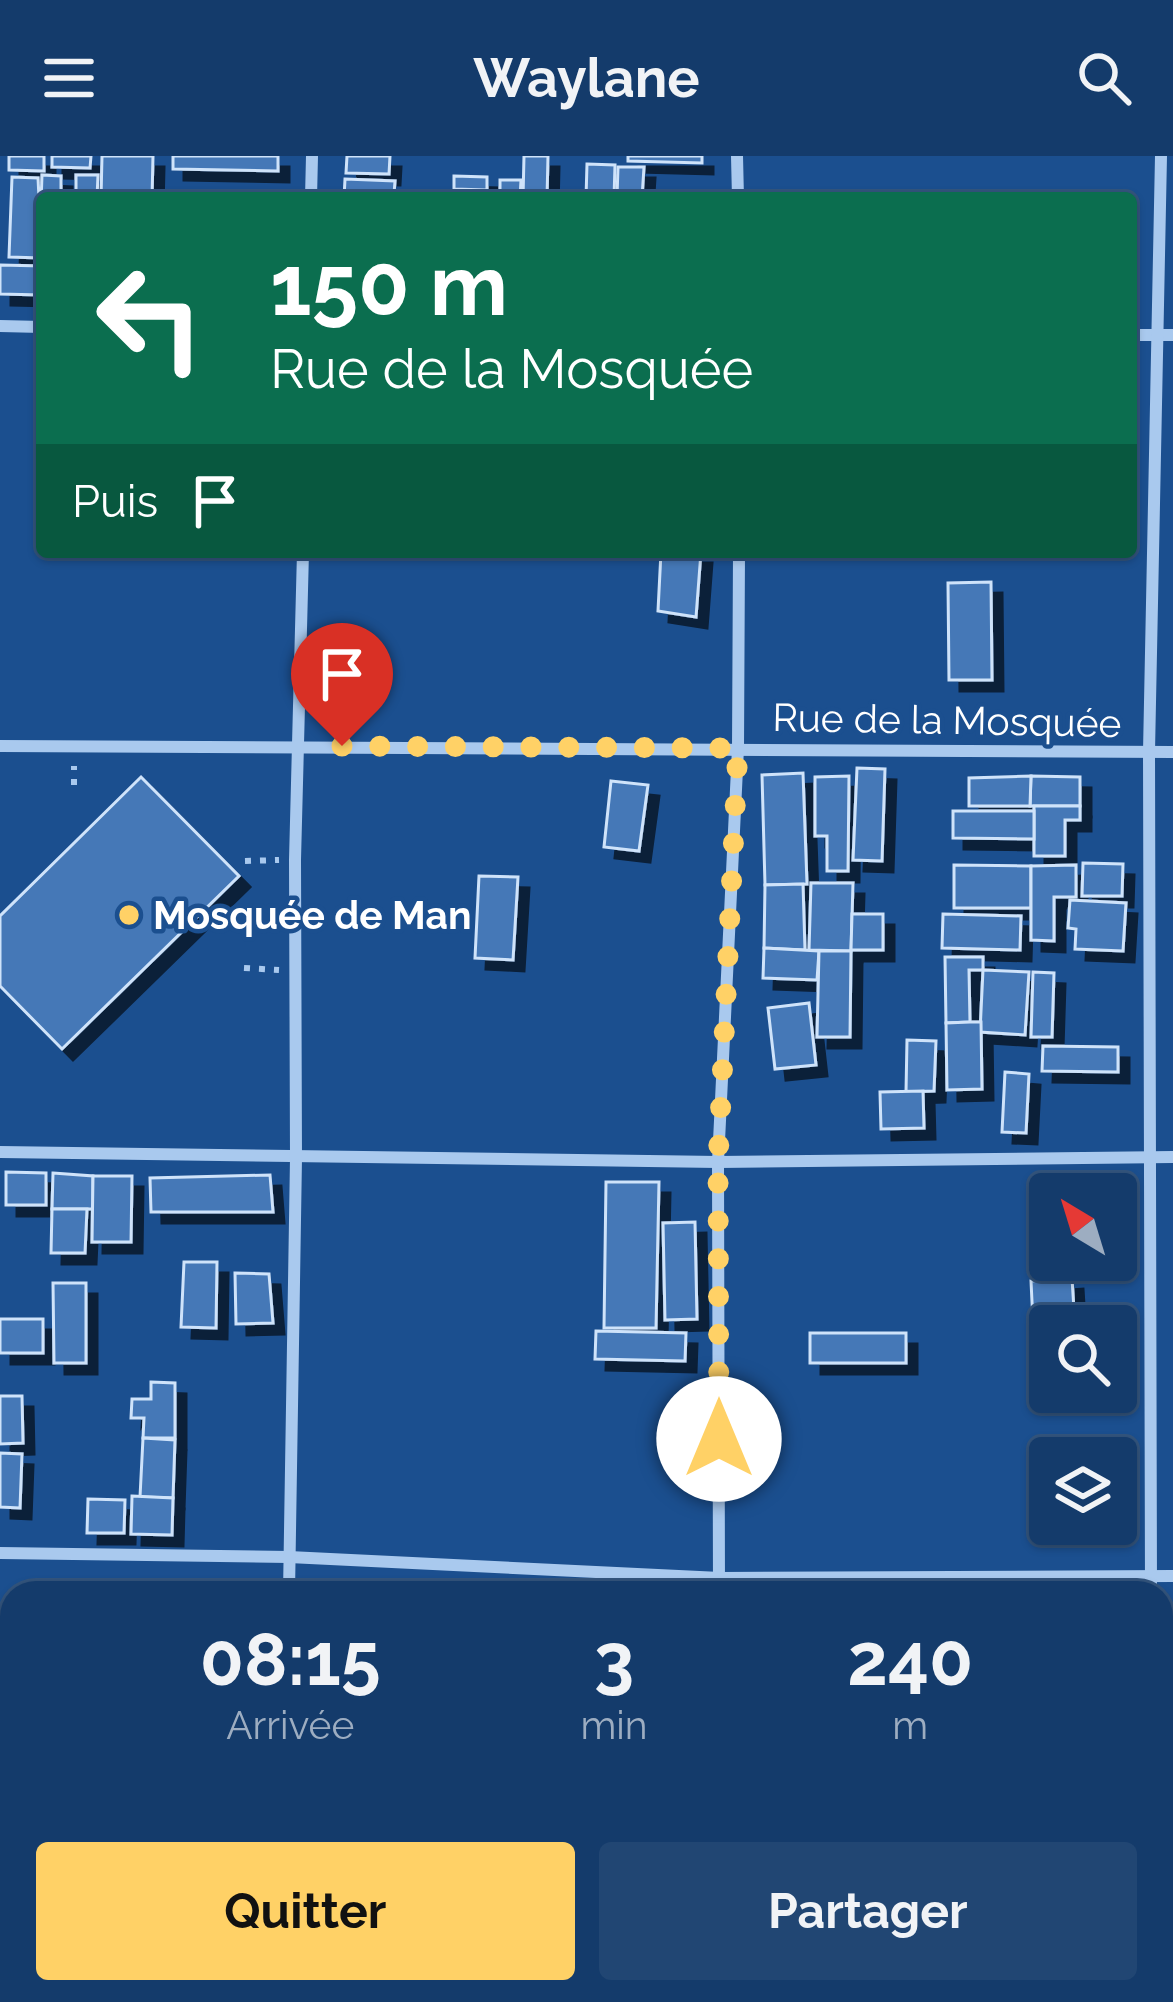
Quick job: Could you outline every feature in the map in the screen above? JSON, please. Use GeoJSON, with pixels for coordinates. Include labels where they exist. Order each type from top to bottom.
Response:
{"type":"FeatureCollection","features":[{"type":"Feature","properties":{"kind":"street"},"geometry":{"type":"LineString","coordinates":[[311,192],[312,156]]}},
{"type":"Feature","properties":{"kind":"street"},"geometry":{"type":"LineString","coordinates":[[737,156],[738,192]]}},
{"type":"Feature","properties":{"kind":"street"},"geometry":{"type":"LineString","coordinates":[[1151,1581],[1149,752],[1160,156]]}},
{"type":"Feature","properties":{"kind":"street"},"geometry":{"type":"LineString","coordinates":[[0,326],[36,327]]}},
{"type":"Feature","properties":{"kind":"street"},"geometry":{"type":"LineString","coordinates":[[1137,335],[1173,335]]}},
{"type":"Feature","properties":{"kind":"street"},"geometry":{"type":"LineString","coordinates":[[289,1581],[295,860],[303,558]]}},
{"type":"Feature","properties":{"kind":"street"},"geometry":{"type":"LineString","coordinates":[[720,1581],[718,1162],[738,748],[739,558]]}},
{"type":"Feature","properties":{"kind":"street","name":"Rue de la Mosquée"},"geometry":{"type":"LineString","coordinates":[[0,746],[1173,752]]}},
{"type":"Feature","properties":{"kind":"street"},"geometry":{"type":"LineString","coordinates":[[0,1152],[718,1162],[1173,1157]]}},
{"type":"Feature","properties":{"kind":"street"},"geometry":{"type":"LineString","coordinates":[[0,1553],[289,1557],[720,1577],[1173,1576]]}},
{"type":"Feature","properties":{"kind":"path"},"geometry":{"type":"LineString","coordinates":[[245,861],[295,860]]}},
{"type":"Feature","properties":{"kind":"path"},"geometry":{"type":"LineString","coordinates":[[244,968],[294,971]]}},
{"type":"Feature","properties":{"kind":"building"},"geometry":{"type":"Polygon","coordinates":[[[9,156],[44,156],[44,171],[9,170],[9,156]]]}},
{"type":"Feature","properties":{"kind":"building"},"geometry":{"type":"Polygon","coordinates":[[[52,156],[91,156],[90,168],[52,167],[52,156]]]}},
{"type":"Feature","properties":{"kind":"building"},"geometry":{"type":"Polygon","coordinates":[[[102,156],[153,156],[152,192],[101,192],[102,156]]]}},
{"type":"Feature","properties":{"kind":"building"},"geometry":{"type":"Polygon","coordinates":[[[173,156],[278,156],[278,171],[173,169],[173,156]]]}},
{"type":"Feature","properties":{"kind":"building"},"geometry":{"type":"Polygon","coordinates":[[[347,156],[390,156],[389,174],[346,173],[347,156]]]}},
{"type":"Feature","properties":{"kind":"building"},"geometry":{"type":"Polygon","coordinates":[[[524,156],[548,156],[547,192],[523,192],[524,156]]]}},
{"type":"Feature","properties":{"kind":"building"},"geometry":{"type":"Polygon","coordinates":[[[628,156],[702,156],[702,163],[628,161],[628,156]]]}},
{"type":"Feature","properties":{"kind":"building"},"geometry":{"type":"Polygon","coordinates":[[[587,164],[615,165],[614,192],[586,192],[587,164]]]}},
{"type":"Feature","properties":{"kind":"building"},"geometry":{"type":"Polygon","coordinates":[[[618,167],[644,167],[642,192],[617,192],[618,167]]]}},
{"type":"Feature","properties":{"kind":"building"},"geometry":{"type":"Polygon","coordinates":[[[42,175],[61,176],[61,192],[41,192],[42,175]]]}},
{"type":"Feature","properties":{"kind":"building"},"geometry":{"type":"Polygon","coordinates":[[[76,175],[98,175],[97,192],[76,192],[76,175]]]}},
{"type":"Feature","properties":{"kind":"building"},"geometry":{"type":"Polygon","coordinates":[[[454,176],[487,177],[487,190],[454,189],[454,176]]]}},
{"type":"Feature","properties":{"kind":"building"},"geometry":{"type":"Polygon","coordinates":[[[12,177],[38,178],[36,258],[9,257],[12,177]]]}},
{"type":"Feature","properties":{"kind":"building"},"geometry":{"type":"Polygon","coordinates":[[[345,179],[395,181],[394,192],[344,192],[345,179]]]}},
{"type":"Feature","properties":{"kind":"building"},"geometry":{"type":"Polygon","coordinates":[[[500,180],[521,180],[520,192],[500,192],[500,180]]]}},
{"type":"Feature","properties":{"kind":"building"},"geometry":{"type":"Polygon","coordinates":[[[0,265],[36,266],[36,295],[0,294],[0,265]]]}},
{"type":"Feature","properties":{"kind":"building"},"geometry":{"type":"Polygon","coordinates":[[[661,558],[701,558],[696,617],[658,611],[661,558]]]}},
{"type":"Feature","properties":{"kind":"building"},"geometry":{"type":"Polygon","coordinates":[[[991,582],[992,680],[949,680],[948,583],[991,582]]]}},
{"type":"Feature","properties":{"kind":"building"},"geometry":{"type":"Polygon","coordinates":[[[857,768],[885,769],[882,861],[853,860],[857,768]]]}},
{"type":"Feature","properties":{"kind":"building"},"geometry":{"type":"Polygon","coordinates":[[[803,773],[807,884],[765,885],[762,775],[803,773]]]}},
{"type":"Feature","properties":{"kind":"building"},"geometry":{"type":"Polygon","coordinates":[[[849,776],[848,871],[827,871],[827,836],[815,836],[815,777],[849,776]]]}},
{"type":"Feature","properties":{"kind":"building"},"geometry":{"type":"Polygon","coordinates":[[[1031,776],[1080,777],[1080,806],[1030,806],[1031,776]]]}},
{"type":"Feature","properties":{"kind":"building"},"geometry":{"type":"Polygon","coordinates":[[[1031,776],[1030,806],[969,806],[969,778],[1031,776]]]}},
{"type":"Feature","properties":{"kind":"building","name":"Mosquée de Man"},"geometry":{"type":"Polygon","coordinates":[[[141,777],[239,876],[62,1049],[0,986],[0,916],[141,777]]]}},
{"type":"Feature","properties":{"kind":"building"},"geometry":{"type":"Polygon","coordinates":[[[611,781],[648,785],[639,851],[604,847],[611,781]]]}},
{"type":"Feature","properties":{"kind":"building"},"geometry":{"type":"Polygon","coordinates":[[[1034,806],[1080,806],[1080,820],[1065,820],[1065,856],[1034,856],[1034,806]]]}},
{"type":"Feature","properties":{"kind":"building"},"geometry":{"type":"Polygon","coordinates":[[[953,811],[1034,811],[1034,839],[953,838],[953,811]]]}},
{"type":"Feature","properties":{"kind":"building"},"geometry":{"type":"Polygon","coordinates":[[[1083,863],[1123,864],[1122,896],[1082,896],[1083,863]]]}},
{"type":"Feature","properties":{"kind":"building"},"geometry":{"type":"Polygon","coordinates":[[[954,865],[1031,866],[1031,908],[954,908],[954,865]]]}},
{"type":"Feature","properties":{"kind":"building"},"geometry":{"type":"Polygon","coordinates":[[[1076,865],[1076,897],[1054,897],[1054,941],[1031,940],[1031,866],[1076,865]]]}},
{"type":"Feature","properties":{"kind":"building"},"geometry":{"type":"Polygon","coordinates":[[[479,876],[518,877],[513,960],[475,958],[479,876]]]}},
{"type":"Feature","properties":{"kind":"building"},"geometry":{"type":"Polygon","coordinates":[[[811,883],[853,883],[851,951],[809,950],[811,883]]]}},
{"type":"Feature","properties":{"kind":"building"},"geometry":{"type":"Polygon","coordinates":[[[803,884],[805,950],[764,948],[765,885],[803,884]]]}},
{"type":"Feature","properties":{"kind":"building"},"geometry":{"type":"Polygon","coordinates":[[[1070,900],[1126,903],[1123,951],[1075,949],[1076,929],[1068,928],[1070,900]]]}},
{"type":"Feature","properties":{"kind":"building"},"geometry":{"type":"Polygon","coordinates":[[[852,914],[883,914],[883,950],[851,950],[852,914]]]}},
{"type":"Feature","properties":{"kind":"building"},"geometry":{"type":"Polygon","coordinates":[[[943,914],[1021,916],[1020,950],[942,948],[943,914]]]}},
{"type":"Feature","properties":{"kind":"building"},"geometry":{"type":"Polygon","coordinates":[[[764,948],[819,951],[817,980],[763,978],[764,948]]]}},
{"type":"Feature","properties":{"kind":"building"},"geometry":{"type":"Polygon","coordinates":[[[819,951],[851,951],[850,1037],[817,1037],[819,951]]]}},
{"type":"Feature","properties":{"kind":"building"},"geometry":{"type":"Polygon","coordinates":[[[945,957],[983,957],[983,970],[969,970],[970,1022],[946,1023],[945,957]]]}},
{"type":"Feature","properties":{"kind":"building"},"geometry":{"type":"Polygon","coordinates":[[[983,970],[1029,972],[1025,1035],[980,1032],[983,970]]]}},
{"type":"Feature","properties":{"kind":"building"},"geometry":{"type":"Polygon","coordinates":[[[1033,972],[1054,973],[1052,1037],[1031,1037],[1033,972]]]}},
{"type":"Feature","properties":{"kind":"building"},"geometry":{"type":"Polygon","coordinates":[[[809,1003],[816,1065],[775,1069],[768,1008],[809,1003]]]}},
{"type":"Feature","properties":{"kind":"building"},"geometry":{"type":"Polygon","coordinates":[[[981,1022],[982,1089],[947,1090],[946,1023],[981,1022]]]}},
{"type":"Feature","properties":{"kind":"building"},"geometry":{"type":"Polygon","coordinates":[[[907,1040],[936,1041],[934,1091],[906,1092],[907,1040]]]}},
{"type":"Feature","properties":{"kind":"building"},"geometry":{"type":"Polygon","coordinates":[[[1043,1046],[1118,1047],[1118,1072],[1042,1071],[1043,1046]]]}},
{"type":"Feature","properties":{"kind":"building"},"geometry":{"type":"Polygon","coordinates":[[[1005,1072],[1029,1074],[1026,1133],[1002,1132],[1005,1072]]]}},
{"type":"Feature","properties":{"kind":"building"},"geometry":{"type":"Polygon","coordinates":[[[923,1091],[924,1128],[881,1129],[880,1092],[923,1091]]]}},
{"type":"Feature","properties":{"kind":"building"},"geometry":{"type":"Polygon","coordinates":[[[6,1172],[46,1173],[46,1205],[6,1205],[6,1172]]]}},
{"type":"Feature","properties":{"kind":"building"},"geometry":{"type":"Polygon","coordinates":[[[53,1173],[93,1176],[93,1209],[52,1209],[53,1173]]]}},
{"type":"Feature","properties":{"kind":"building"},"geometry":{"type":"Polygon","coordinates":[[[270,1175],[273,1212],[151,1212],[150,1178],[270,1175]]]}},
{"type":"Feature","properties":{"kind":"building"},"geometry":{"type":"Polygon","coordinates":[[[93,1176],[132,1176],[131,1242],[92,1242],[93,1176]]]}},
{"type":"Feature","properties":{"kind":"building"},"geometry":{"type":"Polygon","coordinates":[[[606,1182],[659,1182],[656,1328],[604,1328],[606,1182]]]}},
{"type":"Feature","properties":{"kind":"building"},"geometry":{"type":"Polygon","coordinates":[[[52,1209],[87,1209],[85,1253],[51,1253],[52,1209]]]}},
{"type":"Feature","properties":{"kind":"building"},"geometry":{"type":"Polygon","coordinates":[[[695,1222],[697,1319],[665,1320],[663,1223],[695,1222]]]}},
{"type":"Feature","properties":{"kind":"building"},"geometry":{"type":"Polygon","coordinates":[[[184,1262],[217,1262],[216,1328],[181,1327],[184,1262]]]}},
{"type":"Feature","properties":{"kind":"building"},"geometry":{"type":"Polygon","coordinates":[[[235,1273],[269,1274],[273,1323],[236,1324],[235,1273]]]}},
{"type":"Feature","properties":{"kind":"building"},"geometry":{"type":"Polygon","coordinates":[[[1031,1281],[1072,1281],[1074,1305],[1032,1305],[1031,1281]]]}},
{"type":"Feature","properties":{"kind":"building"},"geometry":{"type":"Polygon","coordinates":[[[53,1283],[86,1283],[86,1363],[54,1363],[53,1283]]]}},
{"type":"Feature","properties":{"kind":"building"},"geometry":{"type":"Polygon","coordinates":[[[0,1319],[43,1319],[43,1353],[0,1353],[0,1319]]]}},
{"type":"Feature","properties":{"kind":"building"},"geometry":{"type":"Polygon","coordinates":[[[596,1331],[686,1333],[685,1361],[595,1359],[596,1331]]]}},
{"type":"Feature","properties":{"kind":"building"},"geometry":{"type":"Polygon","coordinates":[[[810,1333],[906,1333],[906,1363],[810,1363],[810,1333]]]}},
{"type":"Feature","properties":{"kind":"building"},"geometry":{"type":"Polygon","coordinates":[[[151,1382],[175,1383],[175,1438],[143,1438],[144,1418],[131,1418],[132,1399],[151,1399],[151,1382]]]}},
{"type":"Feature","properties":{"kind":"building"},"geometry":{"type":"Polygon","coordinates":[[[0,1396],[22,1396],[23,1443],[0,1444],[0,1396]]]}},
{"type":"Feature","properties":{"kind":"building"},"geometry":{"type":"Polygon","coordinates":[[[143,1438],[175,1440],[173,1498],[140,1497],[143,1438]]]}},
{"type":"Feature","properties":{"kind":"building"},"geometry":{"type":"Polygon","coordinates":[[[0,1453],[22,1454],[20,1508],[0,1507],[0,1453]]]}},
{"type":"Feature","properties":{"kind":"building"},"geometry":{"type":"Polygon","coordinates":[[[132,1496],[173,1498],[172,1535],[131,1534],[132,1496]]]}},
{"type":"Feature","properties":{"kind":"building"},"geometry":{"type":"Polygon","coordinates":[[[88,1499],[125,1500],[124,1533],[87,1533],[88,1499]]]}},
{"type":"Feature","properties":{"kind":"place","name":"Mosquée de Man"},"geometry":{"type":"Point","coordinates":[129,915]}},
{"type":"Feature","properties":{"kind":"route"},"geometry":{"type":"LineString","coordinates":[[342,746],[738,748],[718,1162],[719,1439]]}}]}
